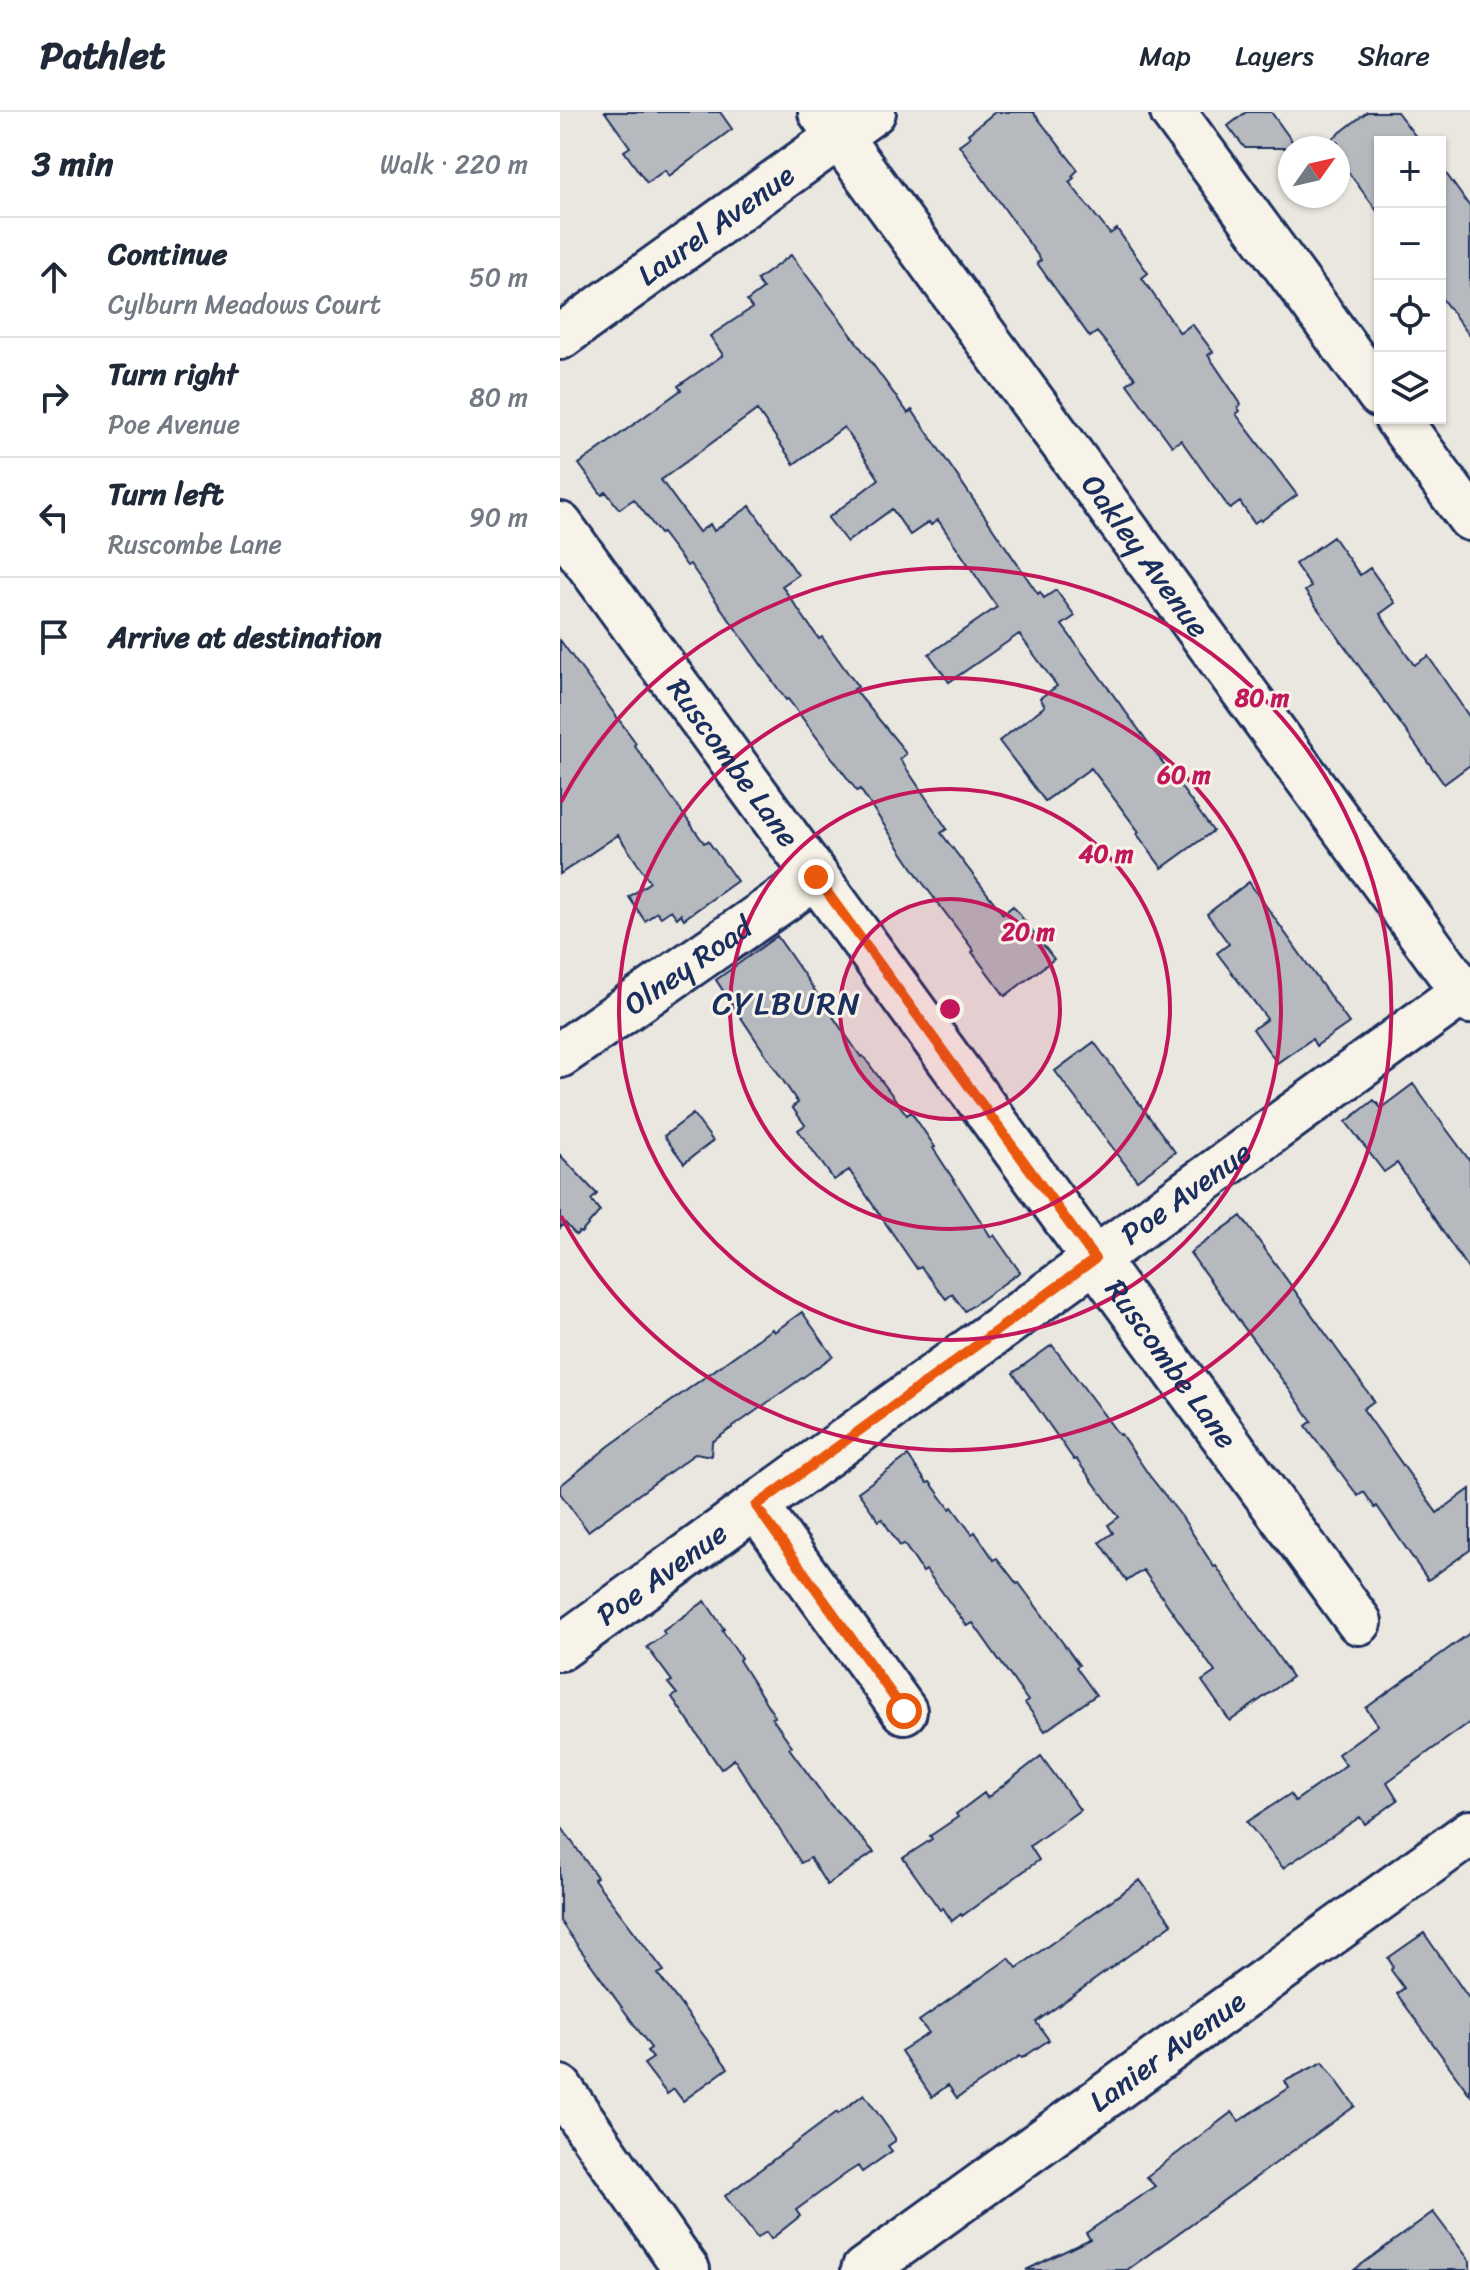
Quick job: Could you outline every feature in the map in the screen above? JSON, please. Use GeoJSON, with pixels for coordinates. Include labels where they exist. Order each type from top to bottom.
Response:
{"type":"FeatureCollection","features":[{"type":"Feature","properties":{"kind":"street"},"geometry":{"type":"LineString","coordinates":[[1173,112],[1374,387]]}},
{"type":"Feature","properties":{"kind":"street","name":"Laurel Avenue"},"geometry":{"type":"LineString","coordinates":[[560,337],[844,120]]}},
{"type":"Feature","properties":{"kind":"street","name":"Oakley Avenue"},"geometry":{"type":"LineString","coordinates":[[844,120],[1466,997]]}},
{"type":"Feature","properties":{"kind":"street"},"geometry":{"type":"LineString","coordinates":[[1401,424],[1470,518]]}},
{"type":"Feature","properties":{"kind":"street","name":"Ruscombe Lane"},"geometry":{"type":"LineString","coordinates":[[560,525],[1359,1622]]}},
{"type":"Feature","properties":{"kind":"street","name":"Olney Road"},"geometry":{"type":"LineString","coordinates":[[560,1055],[816,877]]}},
{"type":"Feature","properties":{"kind":"street","name":"Poe Avenue"},"geometry":{"type":"LineString","coordinates":[[560,1648],[1095,1259],[1466,997]]}},
{"type":"Feature","properties":{"kind":"street"},"geometry":{"type":"LineString","coordinates":[[756,1506],[904,1711]]}},
{"type":"Feature","properties":{"kind":"street","name":"Lanier Avenue"},"geometry":{"type":"LineString","coordinates":[[864,2270],[1466,1844]]}},
{"type":"Feature","properties":{"kind":"street"},"geometry":{"type":"LineString","coordinates":[[560,2088],[687,2270]]}},
{"type":"Feature","properties":{"kind":"building"},"geometry":{"type":"Polygon","coordinates":[[[605,112],[720,112],[732,129],[669,176],[665,170],[647,183],[624,151],[630,147],[605,112]]]}},
{"type":"Feature","properties":{"kind":"building"},"geometry":{"type":"Polygon","coordinates":[[[995,112],[1033,112],[1078,170],[1069,182],[1110,234],[1117,229],[1148,273],[1142,278],[1180,333],[1192,324],[1213,352],[1208,355],[1241,404],[1236,414],[1297,495],[1261,521],[1254,523],[1240,502],[1230,509],[1181,440],[1172,446],[1127,384],[1135,378],[1097,332],[1090,337],[1037,263],[1041,260],[959,145],[995,112]]]}},
{"type":"Feature","properties":{"kind":"building"},"geometry":{"type":"Polygon","coordinates":[[[1246,112],[1271,112],[1288,136],[1278,136],[1278,148],[1245,148],[1228,126],[1246,112]]]}},
{"type":"Feature","properties":{"kind":"building"},"geometry":{"type":"Polygon","coordinates":[[[1367,112],[1397,112],[1415,136],[1374,136],[1374,207],[1350,174],[1350,136],[1336,136],[1367,112]]]}},
{"type":"Feature","properties":{"kind":"building"},"geometry":{"type":"Polygon","coordinates":[[[1446,173],[1470,207],[1470,336],[1446,304],[1446,173]]]}},
{"type":"Feature","properties":{"kind":"building"},"geometry":{"type":"Polygon","coordinates":[[[791,255],[908,413],[912,410],[1038,594],[1040,592],[1044,598],[1056,590],[1075,616],[1062,625],[1213,831],[1162,868],[1091,768],[1045,801],[999,741],[1045,706],[1040,698],[1057,686],[1019,634],[949,682],[929,654],[997,607],[938,520],[931,525],[929,522],[910,535],[892,509],[847,542],[828,518],[879,479],[844,427],[794,464],[757,410],[661,480],[699,532],[710,524],[714,531],[750,506],[798,575],[782,586],[858,687],[854,689],[906,754],[900,759],[947,829],[941,833],[1003,914],[1013,906],[1054,959],[1005,996],[922,882],[860,789],[857,791],[786,700],[690,564],[687,566],[634,499],[619,509],[606,492],[602,495],[579,464],[681,390],[678,386],[723,355],[710,336],[752,308],[747,301],[763,289],[757,280],[791,255]]]}},
{"type":"Feature","properties":{"kind":"building"},"geometry":{"type":"Polygon","coordinates":[[[1333,537],[1360,575],[1370,568],[1395,603],[1380,614],[1414,665],[1428,656],[1470,718],[1470,765],[1444,784],[1305,591],[1311,587],[1295,564],[1333,537]]]}},
{"type":"Feature","properties":{"kind":"building"},"geometry":{"type":"Polygon","coordinates":[[[560,640],[704,843],[708,841],[737,881],[684,919],[681,914],[677,918],[671,910],[661,917],[657,912],[645,921],[629,897],[650,882],[618,835],[560,874],[560,640]]]}},
{"type":"Feature","properties":{"kind":"building"},"geometry":{"type":"Polygon","coordinates":[[[1249,882],[1349,1023],[1316,1046],[1312,1039],[1277,1063],[1253,1029],[1267,1019],[1217,953],[1229,944],[1207,914],[1249,882]]]}},
{"type":"Feature","properties":{"kind":"building"},"geometry":{"type":"Polygon","coordinates":[[[777,936],[861,1057],[907,1115],[911,1112],[991,1237],[994,1235],[1020,1272],[965,1311],[952,1294],[946,1299],[921,1267],[917,1269],[849,1170],[834,1180],[798,1130],[805,1125],[792,1107],[798,1103],[716,980],[777,936]]]}},
{"type":"Feature","properties":{"kind":"building"},"geometry":{"type":"Polygon","coordinates":[[[1094,1042],[1175,1152],[1137,1180],[1055,1071],[1094,1042]]]}},
{"type":"Feature","properties":{"kind":"building"},"geometry":{"type":"Polygon","coordinates":[[[1413,1084],[1470,1161],[1470,1272],[1397,1163],[1384,1172],[1346,1122],[1374,1100],[1381,1108],[1413,1084]]]}},
{"type":"Feature","properties":{"kind":"building"},"geometry":{"type":"Polygon","coordinates":[[[693,1114],[713,1141],[684,1163],[664,1136],[693,1114]]]}},
{"type":"Feature","properties":{"kind":"building"},"geometry":{"type":"Polygon","coordinates":[[[560,1155],[597,1194],[591,1200],[600,1211],[576,1235],[565,1223],[560,1228],[560,1155]]]}},
{"type":"Feature","properties":{"kind":"building"},"geometry":{"type":"Polygon","coordinates":[[[1241,1216],[1374,1401],[1363,1409],[1437,1513],[1470,1489],[1470,1550],[1428,1580],[1377,1506],[1375,1508],[1364,1492],[1358,1496],[1306,1426],[1312,1421],[1190,1253],[1241,1216]]]}},
{"type":"Feature","properties":{"kind":"building"},"geometry":{"type":"Polygon","coordinates":[[[802,1312],[833,1356],[712,1442],[711,1456],[696,1453],[588,1531],[560,1493],[560,1486],[609,1446],[772,1329],[774,1332],[802,1312]]]}},
{"type":"Feature","properties":{"kind":"building"},"geometry":{"type":"Polygon","coordinates":[[[1052,1345],[1182,1517],[1292,1677],[1230,1721],[1202,1681],[1215,1672],[1143,1570],[1127,1581],[1100,1542],[1113,1533],[1108,1525],[1119,1517],[1074,1460],[1013,1373],[1052,1345]]]}},
{"type":"Feature","properties":{"kind":"building"},"geometry":{"type":"Polygon","coordinates":[[[908,1456],[927,1483],[930,1482],[972,1534],[975,1532],[994,1560],[997,1558],[1019,1583],[1079,1665],[1076,1667],[1096,1695],[1045,1731],[1025,1703],[1028,1701],[973,1623],[967,1626],[926,1570],[923,1572],[904,1544],[900,1546],[858,1492],[908,1456]]]}},
{"type":"Feature","properties":{"kind":"building"},"geometry":{"type":"Polygon","coordinates":[[[705,1601],[775,1717],[772,1718],[792,1746],[789,1748],[830,1804],[874,1852],[827,1885],[810,1858],[801,1863],[734,1759],[721,1769],[672,1697],[677,1694],[668,1683],[672,1681],[647,1647],[665,1634],[663,1631],[705,1601]]]}},
{"type":"Feature","properties":{"kind":"building"},"geometry":{"type":"Polygon","coordinates":[[[1470,1633],[1470,1722],[1387,1782],[1398,1800],[1365,1824],[1360,1817],[1283,1868],[1247,1822],[1290,1794],[1295,1801],[1346,1765],[1338,1754],[1378,1725],[1366,1708],[1470,1633]]]}},
{"type":"Feature","properties":{"kind":"building"},"geometry":{"type":"Polygon","coordinates":[[[1041,1756],[1080,1810],[1030,1846],[1039,1860],[952,1921],[943,1908],[940,1910],[903,1858],[932,1839],[930,1836],[958,1817],[956,1814],[984,1793],[987,1798],[1041,1756]]]}},
{"type":"Feature","properties":{"kind":"building"},"geometry":{"type":"Polygon","coordinates":[[[560,1825],[597,1877],[594,1879],[664,1971],[658,1974],[728,2068],[683,2101],[674,2089],[667,2094],[644,2064],[653,2058],[647,2051],[651,2048],[560,1921],[560,1825]]]}},
{"type":"Feature","properties":{"kind":"building"},"geometry":{"type":"Polygon","coordinates":[[[1140,1880],[1172,1924],[1036,2022],[1049,2040],[957,2098],[948,2085],[932,2097],[901,2051],[929,2033],[919,2021],[1009,1958],[1017,1968],[1140,1880]]]}},
{"type":"Feature","properties":{"kind":"building"},"geometry":{"type":"Polygon","coordinates":[[[1424,1933],[1470,2000],[1470,2095],[1397,1994],[1404,1988],[1391,1970],[1393,1966],[1388,1958],[1424,1933]]]}},
{"type":"Feature","properties":{"kind":"building"},"geometry":{"type":"Polygon","coordinates":[[[1323,2062],[1355,2106],[1127,2270],[1026,2270],[1090,2239],[1086,2233],[1155,2186],[1146,2177],[1232,2112],[1239,2121],[1289,2088],[1285,2081],[1323,2062]]]}},
{"type":"Feature","properties":{"kind":"building"},"geometry":{"type":"Polygon","coordinates":[[[864,2094],[895,2138],[888,2146],[892,2151],[862,2172],[858,2166],[796,2210],[800,2216],[771,2239],[766,2232],[757,2238],[725,2196],[864,2094]]]}},
{"type":"Feature","properties":{"kind":"building"},"geometry":{"type":"Polygon","coordinates":[[[1433,2212],[1470,2261],[1470,2270],[1354,2270],[1433,2212]]]}},
{"type":"Feature","properties":{"kind":"district","name":"CYLBURN"},"geometry":{"type":"Point","coordinates":[787,1003]}},
{"type":"Feature","properties":{"kind":"route"},"geometry":{"type":"LineString","coordinates":[[816,877],[1095,1259],[756,1506],[904,1711]]}}]}
